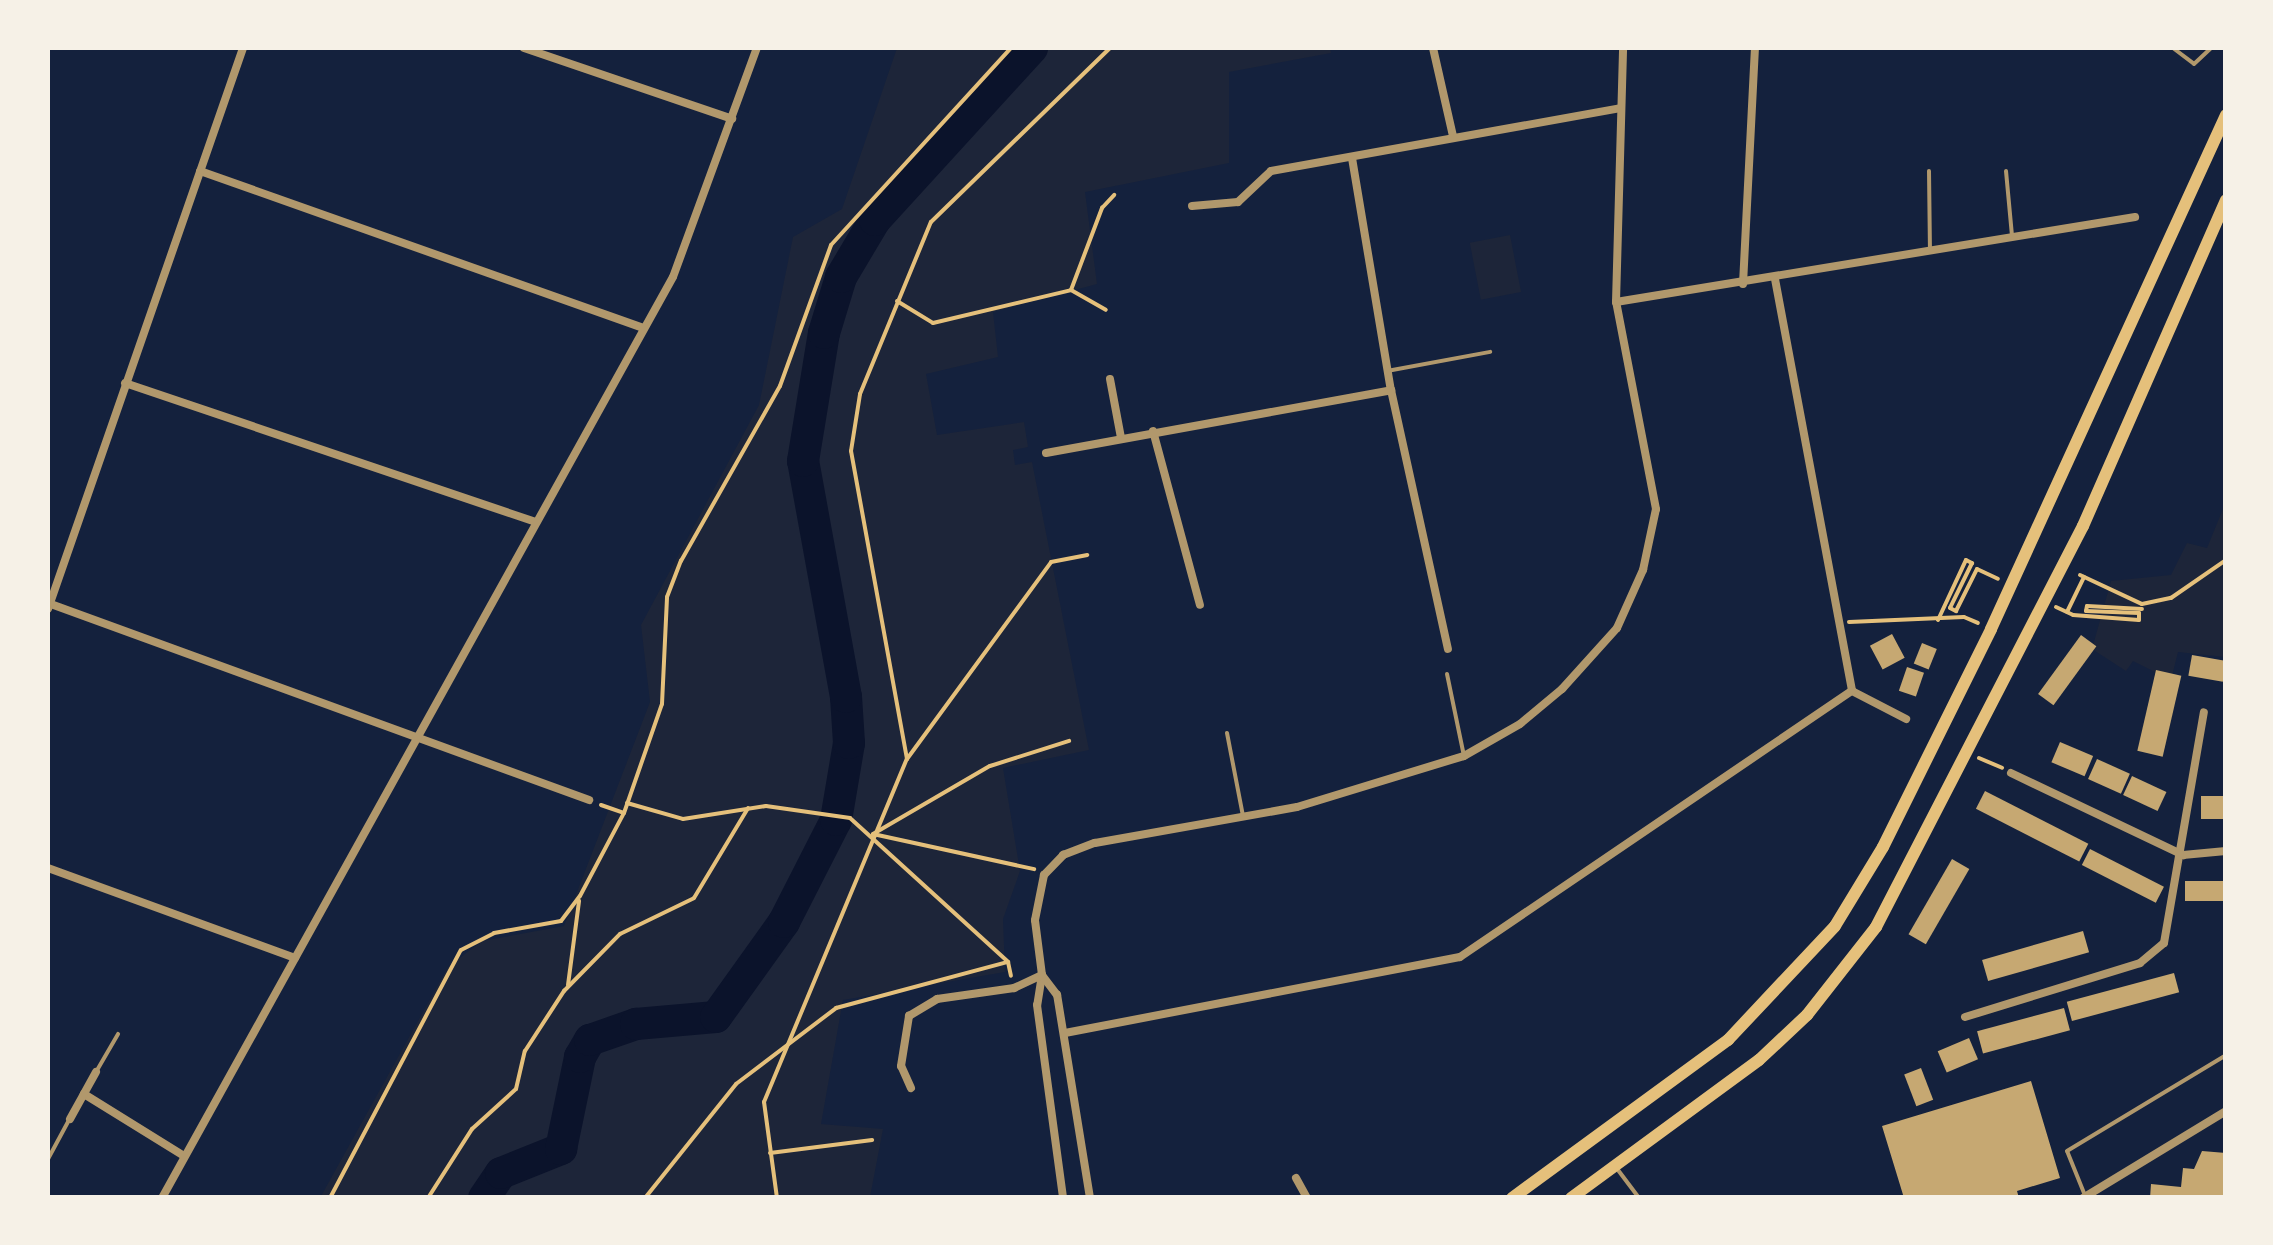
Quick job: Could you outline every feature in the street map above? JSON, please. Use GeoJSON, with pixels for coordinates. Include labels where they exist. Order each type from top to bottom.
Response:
{"type":"FeatureCollection","features":[{"type":"Feature","properties":{"kind":"highway"},"geometry":{"type":"LineString","coordinates":[[1512,1198],[1728,1040],[1836,926],[1883,846],[1991,629],[2226,115]]}},
{"type":"Feature","properties":{"kind":"highway"},"geometry":{"type":"LineString","coordinates":[[1570,1198],[1759,1060],[1807,1015],[1876,928],[2083,526],[2226,200]]}},
{"type":"Feature","properties":{"kind":"street"},"geometry":{"type":"LineString","coordinates":[[243,48],[48,605],[588,800]]}},
{"type":"Feature","properties":{"kind":"street"},"geometry":{"type":"LineString","coordinates":[[524,48],[732,119]]}},
{"type":"Feature","properties":{"kind":"street"},"geometry":{"type":"LineString","coordinates":[[162,1198],[644,328],[693,231],[757,48]]}},
{"type":"Feature","properties":{"kind":"street"},"geometry":{"type":"LineString","coordinates":[[1433,48],[1453,136]]}},
{"type":"Feature","properties":{"kind":"street"},"geometry":{"type":"LineString","coordinates":[[1063,1198],[1037,1006],[1042,975],[1036,920],[1044,874],[1064,855],[1095,844],[1243,816],[1464,756],[1520,724],[1562,689],[1618,628],[1643,570],[1656,509],[1616,302],[1623,48]]}},
{"type":"Feature","properties":{"kind":"street"},"geometry":{"type":"LineString","coordinates":[[1742,284],[1755,48]]}},
{"type":"Feature","properties":{"kind":"street"},"geometry":{"type":"LineString","coordinates":[[1192,206],[1238,202],[1271,172],[1620,108]]}},
{"type":"Feature","properties":{"kind":"street"},"geometry":{"type":"LineString","coordinates":[[1352,158],[1391,390],[1448,649]]}},
{"type":"Feature","properties":{"kind":"street"},"geometry":{"type":"LineString","coordinates":[[200,171],[644,328]]}},
{"type":"Feature","properties":{"kind":"street"},"geometry":{"type":"LineString","coordinates":[[1616,302],[1775,279],[2135,217]]}},
{"type":"Feature","properties":{"kind":"street"},"geometry":{"type":"LineString","coordinates":[[1775,279],[1852,692]]}},
{"type":"Feature","properties":{"kind":"street"},"geometry":{"type":"LineString","coordinates":[[1110,379],[1121,438]]}},
{"type":"Feature","properties":{"kind":"street"},"geometry":{"type":"LineString","coordinates":[[126,383],[535,522]]}},
{"type":"Feature","properties":{"kind":"street"},"geometry":{"type":"LineString","coordinates":[[1046,453],[1391,390]]}},
{"type":"Feature","properties":{"kind":"street"},"geometry":{"type":"LineString","coordinates":[[1154,431],[1200,605]]}},
{"type":"Feature","properties":{"kind":"street"},"geometry":{"type":"LineString","coordinates":[[1852,692],[1906,719]]}},
{"type":"Feature","properties":{"kind":"street"},"geometry":{"type":"LineString","coordinates":[[1065,1033],[1460,956],[1852,692]]}},
{"type":"Feature","properties":{"kind":"street"},"geometry":{"type":"LineString","coordinates":[[1965,1017],[2140,963],[2164,943],[2204,712]]}},
{"type":"Feature","properties":{"kind":"street"},"geometry":{"type":"LineString","coordinates":[[2011,772],[2182,855],[2226,851]]}},
{"type":"Feature","properties":{"kind":"street"},"geometry":{"type":"LineString","coordinates":[[48,868],[296,958]]}},
{"type":"Feature","properties":{"kind":"street"},"geometry":{"type":"LineString","coordinates":[[1042,975],[1058,995],[1090,1198]]}},
{"type":"Feature","properties":{"kind":"street"},"geometry":{"type":"LineString","coordinates":[[910,1088],[901,1066],[910,1016],[937,999],[1014,988],[1042,975]]}},
{"type":"Feature","properties":{"kind":"street"},"geometry":{"type":"LineString","coordinates":[[70,1119],[96,1072]]}},
{"type":"Feature","properties":{"kind":"street"},"geometry":{"type":"LineString","coordinates":[[84,1094],[184,1156]]}},
{"type":"Feature","properties":{"kind":"street"},"geometry":{"type":"LineString","coordinates":[[2085,1197],[2226,1111]]}},
{"type":"Feature","properties":{"kind":"street"},"geometry":{"type":"LineString","coordinates":[[1296,1178],[1308,1198]]}},
{"type":"Feature","properties":{"kind":"lane"},"geometry":{"type":"LineString","coordinates":[[2172,48],[2194,64],[2211,48]]}},
{"type":"Feature","properties":{"kind":"lane"},"geometry":{"type":"LineString","coordinates":[[2006,171],[2012,236]]}},
{"type":"Feature","properties":{"kind":"lane"},"geometry":{"type":"LineString","coordinates":[[1929,172],[1930,251]]}},
{"type":"Feature","properties":{"kind":"lane"},"geometry":{"type":"LineString","coordinates":[[1388,371],[1490,352]]}},
{"type":"Feature","properties":{"kind":"lane"},"geometry":{"type":"LineString","coordinates":[[1446,674],[1464,756]]}},
{"type":"Feature","properties":{"kind":"lane"},"geometry":{"type":"LineString","coordinates":[[1227,732],[1243,816]]}},
{"type":"Feature","properties":{"kind":"lane"},"geometry":{"type":"LineString","coordinates":[[96,1072],[118,1034]]}},
{"type":"Feature","properties":{"kind":"lane"},"geometry":{"type":"LineString","coordinates":[[2085,1197],[2067,1151],[2226,1055]]}},
{"type":"Feature","properties":{"kind":"lane"},"geometry":{"type":"LineString","coordinates":[[48,1159],[70,1119]]}},
{"type":"Feature","properties":{"kind":"lane"},"geometry":{"type":"LineString","coordinates":[[1615,1166],[1639,1198]]}},
{"type":"Feature","properties":{"kind":"path"},"geometry":{"type":"LineString","coordinates":[[330,1198],[461,950],[494,933],[561,921],[580,896],[624,814],[668,682],[668,597],[780,386],[831,244],[1011,48]]}},
{"type":"Feature","properties":{"kind":"path"},"geometry":{"type":"LineString","coordinates":[[907,759],[851,451],[860,394],[931,222],[1110,48]]}},
{"type":"Feature","properties":{"kind":"path"},"geometry":{"type":"LineString","coordinates":[[1071,290],[1102,208],[1114,195]]}},
{"type":"Feature","properties":{"kind":"path"},"geometry":{"type":"LineString","coordinates":[[897,300],[933,323],[1071,290],[1106,310]]}},
{"type":"Feature","properties":{"kind":"path"},"geometry":{"type":"LineString","coordinates":[[777,1198],[764,1102],[779,1052],[907,759],[1051,562],[1086,555]]}},
{"type":"Feature","properties":{"kind":"path"},"geometry":{"type":"LineString","coordinates":[[1938,620],[1966,560],[1972,563],[1950,608],[1956,612],[1977,569]]}},
{"type":"Feature","properties":{"kind":"path"},"geometry":{"type":"LineString","coordinates":[[2142,604],[2082,576],[2070,614],[2139,620],[2139,613],[2086,611],[2087,606],[2142,604],[2171,598],[2226,560]]}},
{"type":"Feature","properties":{"kind":"path"},"geometry":{"type":"LineString","coordinates":[[1840,622],[1971,620]]}},
{"type":"Feature","properties":{"kind":"path"},"geometry":{"type":"LineString","coordinates":[[874,834],[990,766],[1069,740]]}},
{"type":"Feature","properties":{"kind":"path"},"geometry":{"type":"LineString","coordinates":[[588,800],[624,814]]}},
{"type":"Feature","properties":{"kind":"path"},"geometry":{"type":"LineString","coordinates":[[627,803],[682,818],[748,808],[850,818],[874,834],[1008,962],[836,1008],[736,1084],[645,1198]]}},
{"type":"Feature","properties":{"kind":"path"},"geometry":{"type":"LineString","coordinates":[[428,1198],[472,1129],[516,1089],[525,1051],[564,991],[620,934],[694,898],[748,808]]}},
{"type":"Feature","properties":{"kind":"path"},"geometry":{"type":"LineString","coordinates":[[874,834],[1024,863],[1044,874]]}},
{"type":"Feature","properties":{"kind":"path"},"geometry":{"type":"LineString","coordinates":[[564,991],[580,896]]}},
{"type":"Feature","properties":{"kind":"path"},"geometry":{"type":"LineString","coordinates":[[770,1153],[872,1140]]}},
{"type":"Feature","properties":{"kind":"shaded area"},"geometry":{"type":"Polygon","coordinates":[[[897,48],[1330,48],[1331,53],[1229,72],[1229,163],[1085,192],[1097,284],[993,312],[998,357],[926,374],[937,435],[1024,422],[1028,447],[1013,450],[1015,465],[1032,462],[1089,750],[1003,768],[1020,871],[1003,919],[1005,972],[843,1000],[821,1124],[883,1129],[870,1197],[320,1198],[448,967],[482,941],[564,926],[650,702],[641,625],[759,405],[793,237],[842,209],[897,48]]]}},
{"type":"Feature","properties":{"kind":"shaded area"},"geometry":{"type":"Polygon","coordinates":[[[1510,235],[1521,292],[1481,300],[1470,243],[1510,235]]]}},
{"type":"Feature","properties":{"kind":"shaded area"},"geometry":{"type":"Polygon","coordinates":[[[2225,504],[2225,657],[2178,652],[2171,680],[2133,661],[2126,671],[2092,649],[2111,581],[2171,575],[2187,543],[2207,548],[2225,504]]]}},
{"type":"Feature","properties":{"kind":"building"},"geometry":{"type":"Polygon","coordinates":[[[1892,634],[1905,658],[1883,670],[1870,646],[1892,634]]]}},
{"type":"Feature","properties":{"kind":"building"},"geometry":{"type":"Polygon","coordinates":[[[2081,635],[2096,646],[2053,705],[2038,694],[2081,635]]]}},
{"type":"Feature","properties":{"kind":"building"},"geometry":{"type":"Polygon","coordinates":[[[1922,643],[1937,649],[1929,669],[1914,663],[1922,643]]]}},
{"type":"Feature","properties":{"kind":"building"},"geometry":{"type":"Polygon","coordinates":[[[2192,655],[2226,661],[2223,682],[2188,676],[2192,655]]]}},
{"type":"Feature","properties":{"kind":"building"},"geometry":{"type":"Polygon","coordinates":[[[1907,667],[1924,673],[1916,696],[1899,691],[1907,667]]]}},
{"type":"Feature","properties":{"kind":"building"},"geometry":{"type":"Polygon","coordinates":[[[2156,670],[2181,676],[2163,757],[2137,751],[2156,670]]]}},
{"type":"Feature","properties":{"kind":"building"},"geometry":{"type":"Polygon","coordinates":[[[2060,742],[2093,756],[2085,776],[2051,762],[2060,742]]]}},
{"type":"Feature","properties":{"kind":"building"},"geometry":{"type":"Polygon","coordinates":[[[2097,759],[2130,774],[2121,794],[2088,779],[2097,759]]]}},
{"type":"Feature","properties":{"kind":"building"},"geometry":{"type":"Polygon","coordinates":[[[2132,776],[2166,792],[2158,811],[2123,795],[2132,776]]]}},
{"type":"Feature","properties":{"kind":"building"},"geometry":{"type":"Polygon","coordinates":[[[1985,791],[2088,844],[2079,861],[1976,809],[1985,791]]]}},
{"type":"Feature","properties":{"kind":"building"},"geometry":{"type":"Polygon","coordinates":[[[2201,796],[2226,796],[2226,819],[2201,819],[2201,796]]]}},
{"type":"Feature","properties":{"kind":"building"},"geometry":{"type":"Polygon","coordinates":[[[2090,849],[2164,887],[2156,903],[2082,865],[2090,849]]]}},
{"type":"Feature","properties":{"kind":"building"},"geometry":{"type":"Polygon","coordinates":[[[1952,859],[1969,869],[1926,944],[1908,934],[1952,859]]]}},
{"type":"Feature","properties":{"kind":"building"},"geometry":{"type":"Polygon","coordinates":[[[2185,881],[2226,881],[2226,901],[2185,901],[2185,881]]]}},
{"type":"Feature","properties":{"kind":"building"},"geometry":{"type":"Polygon","coordinates":[[[2083,931],[2089,952],[1988,981],[1982,960],[2083,931]]]}},
{"type":"Feature","properties":{"kind":"building"},"geometry":{"type":"Polygon","coordinates":[[[2174,973],[2179,992],[2072,1021],[2067,1002],[2174,973]]]}},
{"type":"Feature","properties":{"kind":"building"},"geometry":{"type":"Polygon","coordinates":[[[2064,1008],[2070,1030],[1983,1054],[1977,1031],[2064,1008]]]}},
{"type":"Feature","properties":{"kind":"building"},"geometry":{"type":"Polygon","coordinates":[[[1969,1038],[1978,1059],[1947,1072],[1938,1051],[1969,1038]]]}},
{"type":"Feature","properties":{"kind":"building"},"geometry":{"type":"Polygon","coordinates":[[[1921,1068],[1933,1100],[1916,1106],[1904,1074],[1921,1068]]]}},
{"type":"Feature","properties":{"kind":"building"},"geometry":{"type":"Polygon","coordinates":[[[2031,1081],[2060,1178],[2017,1191],[2019,1198],[1904,1198],[1882,1126],[2031,1081]]]}},
{"type":"Feature","properties":{"kind":"building"},"geometry":{"type":"Polygon","coordinates":[[[2202,1151],[2226,1153],[2226,1198],[2150,1198],[2151,1184],[2181,1187],[2183,1168],[2194,1169],[2202,1151]]]}},
{"type":"Feature","properties":{"kind":"waterway"},"geometry":{"type":"LineString","coordinates":[[484,1198],[501,1173],[561,1149],[580,1057],[590,1040],[636,1024],[716,1017],[784,922],[836,820],[849,743],[846,697],[803,461],[824,333],[841,277],[875,220],[1032,48]]}}]}
